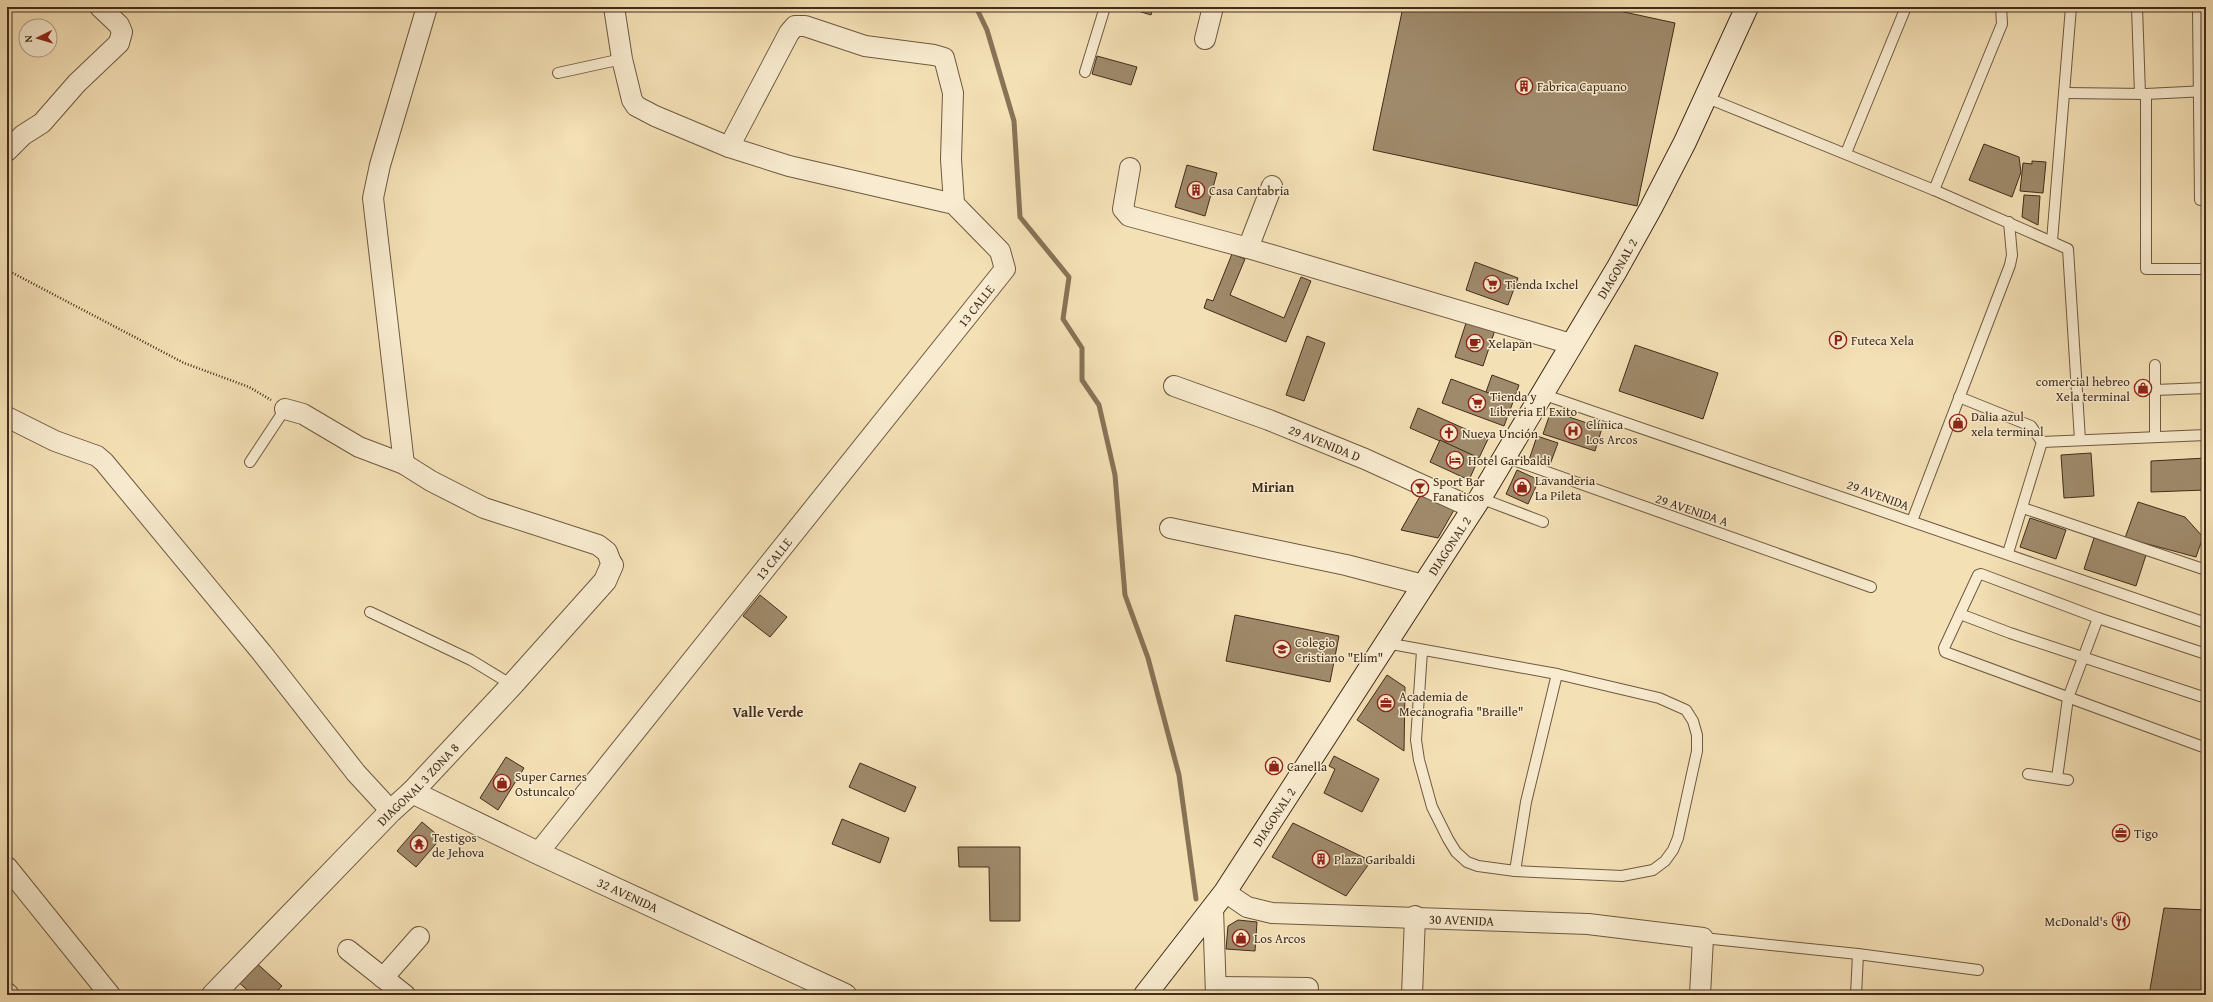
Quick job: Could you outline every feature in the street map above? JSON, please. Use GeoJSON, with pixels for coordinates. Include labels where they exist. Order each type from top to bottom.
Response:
{"type":"FeatureCollection","features":[{"type":"Feature","properties":{"kind":"main road","name":"DIAGONAL 2"},"geometry":{"type":"LineString","coordinates":[[1145,995],[1219,900],[1477,503],[1617,269],[1651,208],[1747,7]]}},
{"type":"Feature","properties":{"kind":"main road","name":"DIAGONAL 3 ZONA 8"},"geometry":{"type":"LineString","coordinates":[[213,995],[391,811],[412,792],[512,686],[605,581],[612,564]]}},
{"type":"Feature","properties":{"kind":"main road","name":"32 AVENIDA"},"geometry":{"type":"LineString","coordinates":[[412,792],[538,853],[845,995]]}},
{"type":"Feature","properties":{"kind":"street"},"geometry":{"type":"LineString","coordinates":[[7,151],[23,135],[42,123],[77,83],[119,43],[122,32],[119,25],[100,7]]}},
{"type":"Feature","properties":{"kind":"street"},"geometry":{"type":"LineString","coordinates":[[404,464],[374,198],[380,165],[427,7]]}},
{"type":"Feature","properties":{"kind":"street"},"geometry":{"type":"LineString","coordinates":[[614,7],[622,59],[632,100],[636,106],[655,116],[729,147],[789,166],[954,204],[951,159],[953,93],[944,58],[934,55],[865,46],[805,26],[795,26],[789,34],[729,147]]}},
{"type":"Feature","properties":{"kind":"street"},"geometry":{"type":"LineString","coordinates":[[1205,39],[1213,7]]}},
{"type":"Feature","properties":{"kind":"street"},"geometry":{"type":"LineString","coordinates":[[1130,168],[1123,207],[1124,212],[1129,216],[1248,248],[1571,344]]}},
{"type":"Feature","properties":{"kind":"street"},"geometry":{"type":"LineString","coordinates":[[1248,248],[1272,186]]}},
{"type":"Feature","properties":{"kind":"street","name":"13 CALLE"},"geometry":{"type":"LineString","coordinates":[[538,853],[1002,274],[1004,262],[1000,251],[954,204]]}},
{"type":"Feature","properties":{"kind":"street","name":"29 AVENIDA D"},"geometry":{"type":"LineString","coordinates":[[1174,386],[1269,420],[1477,503]]}},
{"type":"Feature","properties":{"kind":"street"},"geometry":{"type":"LineString","coordinates":[[285,409],[297,410],[359,447],[404,464],[431,481],[484,508],[598,545],[607,552],[612,564]]}},
{"type":"Feature","properties":{"kind":"street"},"geometry":{"type":"LineString","coordinates":[[7,417],[55,441],[97,456],[104,462],[257,647],[356,773],[391,811]]}},
{"type":"Feature","properties":{"kind":"street"},"geometry":{"type":"LineString","coordinates":[[1170,528],[1346,565],[1423,585]]}},
{"type":"Feature","properties":{"kind":"street"},"geometry":{"type":"LineString","coordinates":[[7,868],[110,995]]}},
{"type":"Feature","properties":{"kind":"street"},"geometry":{"type":"LineString","coordinates":[[1219,900],[1216,991],[1308,988]]}},
{"type":"Feature","properties":{"kind":"street","name":"30 AVENIDA"},"geometry":{"type":"LineString","coordinates":[[1219,900],[1272,913],[1415,916],[1593,924],[1703,938]]}},
{"type":"Feature","properties":{"kind":"street"},"geometry":{"type":"LineString","coordinates":[[1412,995],[1415,916]]}},
{"type":"Feature","properties":{"kind":"street"},"geometry":{"type":"LineString","coordinates":[[384,978],[419,937]]}},
{"type":"Feature","properties":{"kind":"street"},"geometry":{"type":"LineString","coordinates":[[1700,995],[1703,938]]}},
{"type":"Feature","properties":{"kind":"street"},"geometry":{"type":"LineString","coordinates":[[348,950],[405,995]]}},
{"type":"Feature","properties":{"kind":"lane"},"geometry":{"type":"LineString","coordinates":[[1085,72],[1105,7]]}},
{"type":"Feature","properties":{"kind":"lane"},"geometry":{"type":"LineString","coordinates":[[1846,153],[1906,7]]}},
{"type":"Feature","properties":{"kind":"lane"},"geometry":{"type":"LineString","coordinates":[[1934,190],[2002,24],[2001,7]]}},
{"type":"Feature","properties":{"kind":"lane"},"geometry":{"type":"LineString","coordinates":[[2052,242],[2071,7]]}},
{"type":"Feature","properties":{"kind":"lane"},"geometry":{"type":"LineString","coordinates":[[2137,7],[2143,94],[2146,269],[2206,269]]}},
{"type":"Feature","properties":{"kind":"lane"},"geometry":{"type":"LineString","coordinates":[[2198,9],[2202,91],[2200,200]]}},
{"type":"Feature","properties":{"kind":"lane"},"geometry":{"type":"LineString","coordinates":[[558,73],[622,59]]}},
{"type":"Feature","properties":{"kind":"lane"},"geometry":{"type":"LineString","coordinates":[[2065,93],[2143,94],[2202,91]]}},
{"type":"Feature","properties":{"kind":"lane"},"geometry":{"type":"LineString","coordinates":[[1705,97],[1846,153],[2009,222],[2068,249],[2080,440]]}},
{"type":"Feature","properties":{"kind":"lane"},"geometry":{"type":"LineString","coordinates":[[1912,521],[2010,265],[2012,255],[2009,222]]}},
{"type":"Feature","properties":{"kind":"lane"},"geometry":{"type":"LineString","coordinates":[[2155,365],[2155,437]]}},
{"type":"Feature","properties":{"kind":"lane"},"geometry":{"type":"LineString","coordinates":[[2155,390],[2206,388]]}},
{"type":"Feature","properties":{"kind":"lane","name":"29 AVENIDA"},"geometry":{"type":"LineString","coordinates":[[1542,394],[2008,553],[2206,623]]}},
{"type":"Feature","properties":{"kind":"lane"},"geometry":{"type":"LineString","coordinates":[[1959,397],[2031,426],[2042,442]]}},
{"type":"Feature","properties":{"kind":"lane"},"geometry":{"type":"LineString","coordinates":[[250,462],[285,409]]}},
{"type":"Feature","properties":{"kind":"lane"},"geometry":{"type":"LineString","coordinates":[[2042,442],[2206,435]]}},
{"type":"Feature","properties":{"kind":"lane"},"geometry":{"type":"LineString","coordinates":[[2008,553],[2042,442]]}},
{"type":"Feature","properties":{"kind":"lane","name":"29 AVENIDA A"},"geometry":{"type":"LineString","coordinates":[[1505,457],[1871,587]]}},
{"type":"Feature","properties":{"kind":"lane"},"geometry":{"type":"LineString","coordinates":[[1477,503],[1543,522]]}},
{"type":"Feature","properties":{"kind":"lane"},"geometry":{"type":"LineString","coordinates":[[2023,508],[2206,570]]}},
{"type":"Feature","properties":{"kind":"lane"},"geometry":{"type":"LineString","coordinates":[[2206,654],[2098,618],[1982,574],[1978,575],[1944,648],[1945,652],[2206,748]]}},
{"type":"Feature","properties":{"kind":"lane"},"geometry":{"type":"LineString","coordinates":[[370,612],[471,660],[512,686]]}},
{"type":"Feature","properties":{"kind":"lane"},"geometry":{"type":"LineString","coordinates":[[1960,614],[2010,633],[2206,698]]}},
{"type":"Feature","properties":{"kind":"lane"},"geometry":{"type":"LineString","coordinates":[[2057,778],[2068,698],[2098,618]]}},
{"type":"Feature","properties":{"kind":"lane"},"geometry":{"type":"LineString","coordinates":[[1386,643],[1422,651],[1557,674],[1674,703],[1686,710],[1693,721],[1697,735],[1697,751],[1678,838],[1673,850],[1664,861],[1653,870],[1622,876],[1516,871],[1478,866],[1467,862],[1456,852],[1448,839],[1432,807],[1424,782],[1416,740],[1422,651]]}},
{"type":"Feature","properties":{"kind":"lane"},"geometry":{"type":"LineString","coordinates":[[1516,871],[1526,802],[1557,674]]}},
{"type":"Feature","properties":{"kind":"lane"},"geometry":{"type":"LineString","coordinates":[[2028,774],[2068,780]]}},
{"type":"Feature","properties":{"kind":"lane"},"geometry":{"type":"LineString","coordinates":[[1703,938],[1858,954],[1978,970]]}},
{"type":"Feature","properties":{"kind":"lane"},"geometry":{"type":"LineString","coordinates":[[1856,995],[1858,954]]}},
{"type":"Feature","properties":{"kind":"path"},"geometry":{"type":"LineString","coordinates":[[7,270],[184,363],[248,388],[285,409]]}},
{"type":"Feature","properties":{"kind":"building"},"geometry":{"type":"Polygon","coordinates":[[[1125,7],[1153,7],[1151,15],[1125,7]]]}},
{"type":"Feature","properties":{"kind":"building","name":"Fabrica Capuano"},"geometry":{"type":"Polygon","coordinates":[[[1403,7],[1601,7],[1675,23],[1637,206],[1373,150],[1403,7]]]}},
{"type":"Feature","properties":{"kind":"building"},"geometry":{"type":"Polygon","coordinates":[[[1097,56],[1137,67],[1131,85],[1092,74],[1097,56]]]}},
{"type":"Feature","properties":{"kind":"building"},"geometry":{"type":"Polygon","coordinates":[[[1984,144],[2019,157],[2021,172],[2012,197],[1969,180],[1984,144]]]}},
{"type":"Feature","properties":{"kind":"building"},"geometry":{"type":"Polygon","coordinates":[[[2032,161],[2046,162],[2043,193],[2020,191],[2023,163],[2032,164],[2032,161]]]}},
{"type":"Feature","properties":{"kind":"building","name":"Casa Cantabria"},"geometry":{"type":"Polygon","coordinates":[[[1187,165],[1217,173],[1205,216],[1175,207],[1187,165]]]}},
{"type":"Feature","properties":{"kind":"building"},"geometry":{"type":"Polygon","coordinates":[[[2024,195],[2040,196],[2038,225],[2022,217],[2024,195]]]}},
{"type":"Feature","properties":{"kind":"building"},"geometry":{"type":"Polygon","coordinates":[[[1232,254],[1245,259],[1230,295],[1284,318],[1301,277],[1311,281],[1286,342],[1204,308],[1207,299],[1213,301],[1232,254]]]}},
{"type":"Feature","properties":{"kind":"building","name":"Tienda Ixchel"},"geometry":{"type":"Polygon","coordinates":[[[1475,262],[1518,278],[1508,305],[1466,290],[1475,262]]]}},
{"type":"Feature","properties":{"kind":"building","name":"Xelapan"},"geometry":{"type":"Polygon","coordinates":[[[1467,320],[1495,330],[1483,366],[1455,357],[1467,320]]]}},
{"type":"Feature","properties":{"kind":"building"},"geometry":{"type":"Polygon","coordinates":[[[1307,336],[1325,343],[1304,401],[1286,395],[1307,336]]]}},
{"type":"Feature","properties":{"kind":"building"},"geometry":{"type":"Polygon","coordinates":[[[1635,345],[1718,373],[1703,419],[1619,391],[1635,345]]]}},
{"type":"Feature","properties":{"kind":"building"},"geometry":{"type":"Polygon","coordinates":[[[1492,375],[1519,385],[1513,402],[1486,392],[1492,375]]]}},
{"type":"Feature","properties":{"kind":"building","name":"Tienda y Libreria El Exito"},"geometry":{"type":"Polygon","coordinates":[[[1451,379],[1513,402],[1504,426],[1442,403],[1451,379]]]}},
{"type":"Feature","properties":{"kind":"building","name":"Nueva Unción"},"geometry":{"type":"Polygon","coordinates":[[[1418,408],[1488,439],[1479,458],[1410,428],[1418,408]]]}},
{"type":"Feature","properties":{"kind":"building","name":"Clínica Los Arcos"},"geometry":{"type":"Polygon","coordinates":[[[1551,411],[1602,428],[1595,451],[1543,434],[1551,411]]]}},
{"type":"Feature","properties":{"kind":"building"},"geometry":{"type":"Polygon","coordinates":[[[1537,436],[1558,443],[1549,467],[1529,460],[1537,436]]]}},
{"type":"Feature","properties":{"kind":"building","name":"Hotel Garibaldi"},"geometry":{"type":"Polygon","coordinates":[[[1440,440],[1479,458],[1469,480],[1430,462],[1440,440]]]}},
{"type":"Feature","properties":{"kind":"building"},"geometry":{"type":"Polygon","coordinates":[[[2091,453],[2094,496],[2064,498],[2061,455],[2091,453]]]}},
{"type":"Feature","properties":{"kind":"building"},"geometry":{"type":"Polygon","coordinates":[[[2206,458],[2206,490],[2151,492],[2151,461],[2206,458]]]}},
{"type":"Feature","properties":{"kind":"building","name":"Lavanderia La Pileta"},"geometry":{"type":"Polygon","coordinates":[[[1517,470],[1539,480],[1528,504],[1506,494],[1517,470]]]}},
{"type":"Feature","properties":{"kind":"building"},"geometry":{"type":"Polygon","coordinates":[[[1423,491],[1454,510],[1438,538],[1401,530],[1423,491]]]}},
{"type":"Feature","properties":{"kind":"building"},"geometry":{"type":"Polygon","coordinates":[[[2138,502],[2185,517],[2203,537],[2196,557],[2125,538],[2138,502]]]}},
{"type":"Feature","properties":{"kind":"building"},"geometry":{"type":"Polygon","coordinates":[[[2030,518],[2066,530],[2056,559],[2020,547],[2030,518]]]}},
{"type":"Feature","properties":{"kind":"building"},"geometry":{"type":"Polygon","coordinates":[[[2094,538],[2146,555],[2136,586],[2084,569],[2094,538]]]}},
{"type":"Feature","properties":{"kind":"building"},"geometry":{"type":"Polygon","coordinates":[[[760,595],[787,617],[770,637],[743,616],[760,595]]]}},
{"type":"Feature","properties":{"kind":"building","name":"Colegio Cristiano \"Elim\""},"geometry":{"type":"Polygon","coordinates":[[[1235,615],[1339,636],[1330,682],[1226,661],[1235,615]]]}},
{"type":"Feature","properties":{"kind":"building","name":"Academia de Mecanografia \"Braille\""},"geometry":{"type":"Polygon","coordinates":[[[1387,675],[1405,687],[1404,751],[1357,720],[1387,675]]]}},
{"type":"Feature","properties":{"kind":"building"},"geometry":{"type":"Polygon","coordinates":[[[1334,756],[1379,779],[1362,812],[1324,793],[1335,769],[1329,766],[1334,756]]]}},
{"type":"Feature","properties":{"kind":"building","name":"Super Carnes Ostuncalco"},"geometry":{"type":"Polygon","coordinates":[[[506,757],[524,768],[498,810],[480,798],[506,757]]]}},
{"type":"Feature","properties":{"kind":"building"},"geometry":{"type":"Polygon","coordinates":[[[860,763],[916,787],[905,812],[849,787],[860,763]]]}},
{"type":"Feature","properties":{"kind":"building"},"geometry":{"type":"Polygon","coordinates":[[[842,819],[889,838],[880,863],[832,844],[842,819]]]}},
{"type":"Feature","properties":{"kind":"building","name":"Testigos de Jehova"},"geometry":{"type":"Polygon","coordinates":[[[422,822],[441,838],[416,867],[397,851],[422,822]]]}},
{"type":"Feature","properties":{"kind":"building","name":"Plaza Garibaldi"},"geometry":{"type":"Polygon","coordinates":[[[1293,823],[1371,861],[1346,896],[1272,857],[1293,823]]]}},
{"type":"Feature","properties":{"kind":"building"},"geometry":{"type":"Polygon","coordinates":[[[958,847],[1020,847],[1020,921],[990,921],[989,867],[959,867],[958,847]]]}},
{"type":"Feature","properties":{"kind":"building"},"geometry":{"type":"Polygon","coordinates":[[[2164,908],[2206,910],[2206,995],[2149,995],[2164,908]]]}},
{"type":"Feature","properties":{"kind":"building","name":"Los Arcos"},"geometry":{"type":"Polygon","coordinates":[[[1238,920],[1257,922],[1255,951],[1226,949],[1228,926],[1238,920]]]}},
{"type":"Feature","properties":{"kind":"building"},"geometry":{"type":"Polygon","coordinates":[[[253,960],[282,986],[273,995],[253,995],[236,980],[253,960]]]}},
{"type":"Feature","properties":{"kind":"waterway"},"geometry":{"type":"LineString","coordinates":[[976,7],[987,30],[1014,121],[1020,217],[1069,277],[1063,319],[1082,348],[1082,380],[1099,405],[1115,475],[1125,595],[1148,658],[1179,775],[1196,899]]}},
{"type":"Feature","properties":{"kind":"place","name":"Fabrica Capuano"},"geometry":{"type":"Point","coordinates":[1524,86]}},
{"type":"Feature","properties":{"kind":"place","name":"Casa Cantabria"},"geometry":{"type":"Point","coordinates":[1196,190]}},
{"type":"Feature","properties":{"kind":"place","name":"Tienda Ixchel"},"geometry":{"type":"Point","coordinates":[1492,284]}},
{"type":"Feature","properties":{"kind":"place","name":"Futeca Xela"},"geometry":{"type":"Point","coordinates":[1838,340]}},
{"type":"Feature","properties":{"kind":"place","name":"Xelapan"},"geometry":{"type":"Point","coordinates":[1475,343]}},
{"type":"Feature","properties":{"kind":"place","name":"comercial hebreo Xela terminal"},"geometry":{"type":"Point","coordinates":[2143,388]}},
{"type":"Feature","properties":{"kind":"place","name":"Tienda y Libreria El Exito"},"geometry":{"type":"Point","coordinates":[1477,403]}},
{"type":"Feature","properties":{"kind":"place","name":"Dalia azul xela terminal"},"geometry":{"type":"Point","coordinates":[1958,423]}},
{"type":"Feature","properties":{"kind":"place","name":"Clínica Los Arcos"},"geometry":{"type":"Point","coordinates":[1573,431]}},
{"type":"Feature","properties":{"kind":"place","name":"Nueva Unción"},"geometry":{"type":"Point","coordinates":[1449,433]}},
{"type":"Feature","properties":{"kind":"place","name":"Hotel Garibaldi"},"geometry":{"type":"Point","coordinates":[1455,460]}},
{"type":"Feature","properties":{"kind":"place","name":"Lavanderia La Pileta"},"geometry":{"type":"Point","coordinates":[1522,487]}},
{"type":"Feature","properties":{"kind":"place","name":"Sport Bar Fanaticos"},"geometry":{"type":"Point","coordinates":[1420,488]}},
{"type":"Feature","properties":{"kind":"place","name":"Colegio Cristiano \"Elim\""},"geometry":{"type":"Point","coordinates":[1282,649]}},
{"type":"Feature","properties":{"kind":"place","name":"Academia de Mecanografia \"Braille\""},"geometry":{"type":"Point","coordinates":[1386,703]}},
{"type":"Feature","properties":{"kind":"place","name":"Canella"},"geometry":{"type":"Point","coordinates":[1274,766]}},
{"type":"Feature","properties":{"kind":"place","name":"Super Carnes Ostuncalco"},"geometry":{"type":"Point","coordinates":[502,783]}},
{"type":"Feature","properties":{"kind":"place","name":"Tigo"},"geometry":{"type":"Point","coordinates":[2121,833]}},
{"type":"Feature","properties":{"kind":"place","name":"Testigos de Jehova"},"geometry":{"type":"Point","coordinates":[419,844]}},
{"type":"Feature","properties":{"kind":"place","name":"Plaza Garibaldi"},"geometry":{"type":"Point","coordinates":[1321,859]}},
{"type":"Feature","properties":{"kind":"place","name":"McDonald's"},"geometry":{"type":"Point","coordinates":[2121,921]}},
{"type":"Feature","properties":{"kind":"place","name":"Los Arcos"},"geometry":{"type":"Point","coordinates":[1241,938]}},
{"type":"Feature","properties":{"kind":"district","name":"Mirian"},"geometry":{"type":"Point","coordinates":[1273,487]}},
{"type":"Feature","properties":{"kind":"district","name":"Valle Verde"},"geometry":{"type":"Point","coordinates":[768,712]}}]}
